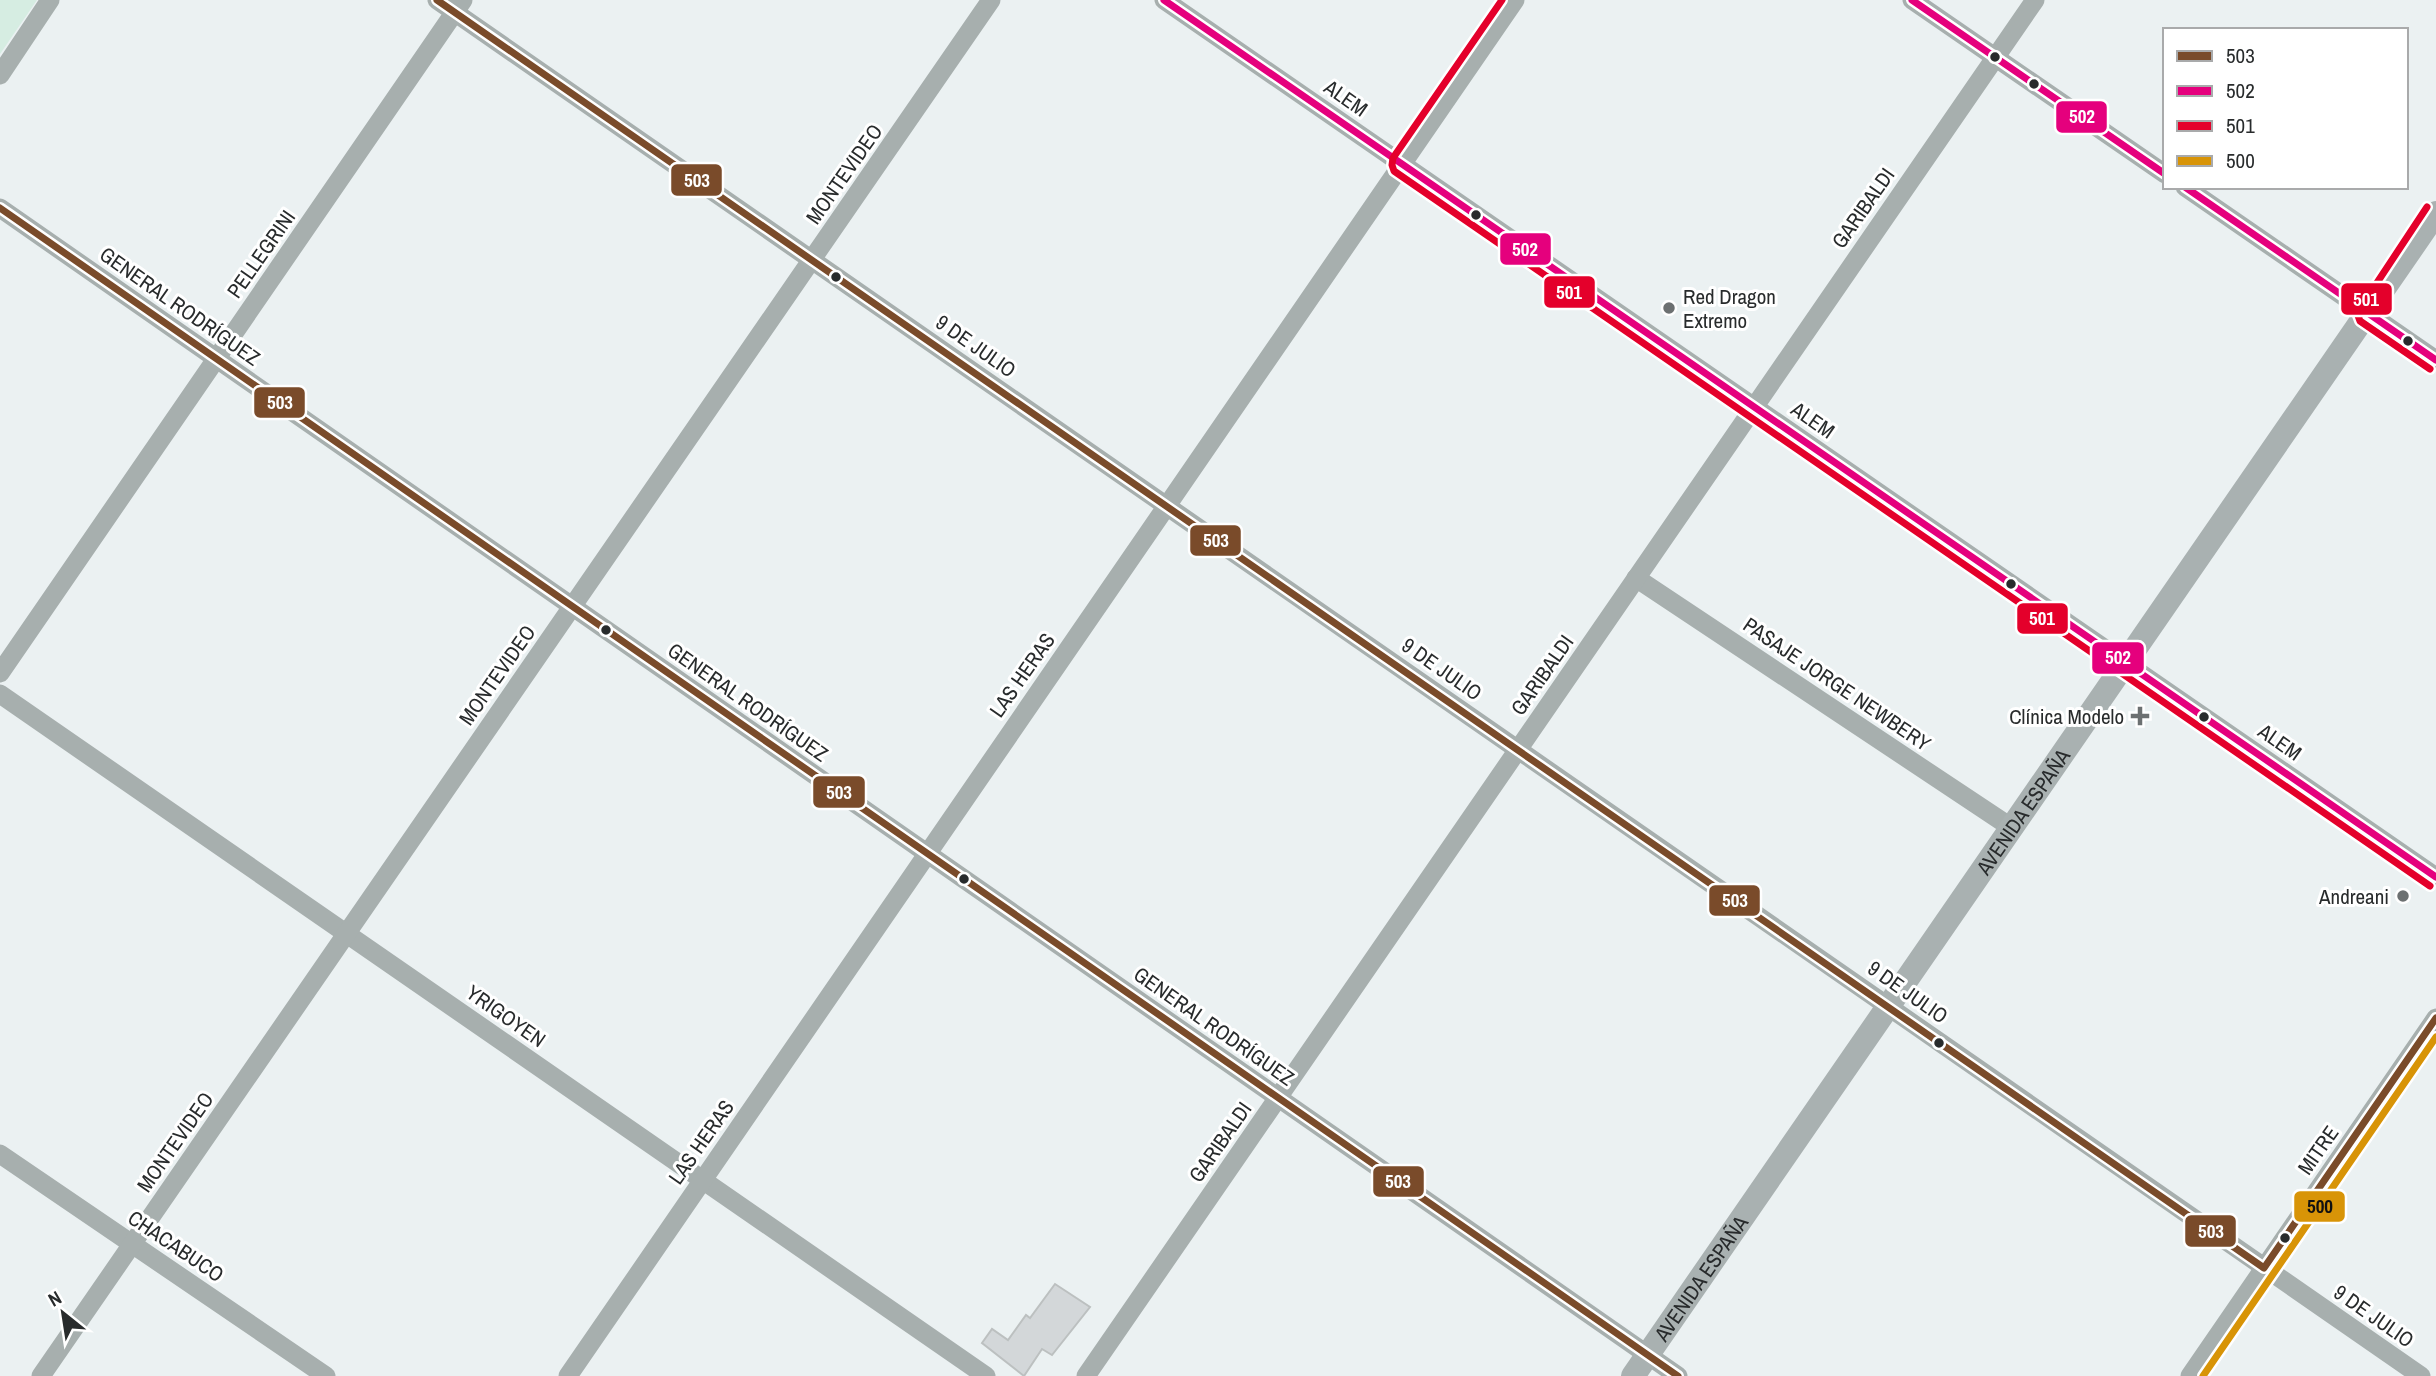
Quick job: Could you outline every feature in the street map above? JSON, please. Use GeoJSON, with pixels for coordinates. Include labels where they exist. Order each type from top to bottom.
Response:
{"type":"FeatureCollection","features":[{"type":"Feature","properties":{"kind":"main road","name":"AVENIDA ESPAÑA"},"geometry":{"type":"LineString","coordinates":[[1633,1376],[2436,213]]}},
{"type":"Feature","properties":{"kind":"street"},"geometry":{"type":"LineString","coordinates":[[0,75],[50,0]]}},
{"type":"Feature","properties":{"kind":"street","name":"9 DE JULIO"},"geometry":{"type":"LineString","coordinates":[[437,0],[459,6],[812,260],[2421,1376]]}},
{"type":"Feature","properties":{"kind":"street","name":"MONTEVIDEO"},"geometry":{"type":"LineString","coordinates":[[41,1376],[991,0]]}},
{"type":"Feature","properties":{"kind":"street","name":"ALEM"},"geometry":{"type":"LineString","coordinates":[[1164,0],[2436,877]]}},
{"type":"Feature","properties":{"kind":"street","name":"LAS HERAS"},"geometry":{"type":"LineString","coordinates":[[568,1376],[1515,0]]}},
{"type":"Feature","properties":{"kind":"street"},"geometry":{"type":"LineString","coordinates":[[1912,0],[2163,173]]}},
{"type":"Feature","properties":{"kind":"street","name":"GARIBALDI"},"geometry":{"type":"LineString","coordinates":[[1086,1376],[2035,0]]}},
{"type":"Feature","properties":{"kind":"street","name":"PELLEGRINI"},"geometry":{"type":"LineString","coordinates":[[0,673],[459,6]]}},
{"type":"Feature","properties":{"kind":"street"},"geometry":{"type":"LineString","coordinates":[[2188,189],[2436,360]]}},
{"type":"Feature","properties":{"kind":"street","name":"GENERAL RODRÍGUEZ"},"geometry":{"type":"LineString","coordinates":[[0,208],[1678,1376]]}},
{"type":"Feature","properties":{"kind":"street","name":"PASAJE JORGE NEWBERY"},"geometry":{"type":"LineString","coordinates":[[1636,578],[2012,828]]}},
{"type":"Feature","properties":{"kind":"street","name":"YRIGOYEN"},"geometry":{"type":"LineString","coordinates":[[0,694],[986,1376]]}},
{"type":"Feature","properties":{"kind":"street","name":"MITRE"},"geometry":{"type":"LineString","coordinates":[[2190,1376],[2436,1018]]}},
{"type":"Feature","properties":{"kind":"street","name":"CHACABUCO"},"geometry":{"type":"LineString","coordinates":[[0,1154],[326,1376]]}},
{"type":"Feature","properties":{"kind":"green space"},"geometry":{"type":"Polygon","coordinates":[[[0,0],[37,0],[0,54],[0,0]]]}},
{"type":"Feature","properties":{"kind":"building"},"geometry":{"type":"Polygon","coordinates":[[[1055,1284],[1090,1307],[1052,1355],[1042,1349],[1024,1376],[982,1343],[992,1329],[1008,1340],[1026,1315],[1030,1318],[1055,1284]]]}},
{"type":"Feature","properties":{"kind":"transit line","name":"503"},"geometry":{"type":"LineString","coordinates":[[437,0],[2264,1268],[2436,1018]]}},
{"type":"Feature","properties":{"kind":"transit line","name":"502"},"geometry":{"type":"LineString","coordinates":[[1164,0],[2436,877]]}},
{"type":"Feature","properties":{"kind":"transit line","name":"501"},"geometry":{"type":"LineString","coordinates":[[1502,0],[1393,158],[1394,171],[2430,886]]}},
{"type":"Feature","properties":{"kind":"transit line","name":"502"},"geometry":{"type":"LineString","coordinates":[[1912,0],[2163,173]]}},
{"type":"Feature","properties":{"kind":"transit line","name":"502"},"geometry":{"type":"LineString","coordinates":[[2188,189],[2436,360]]}},
{"type":"Feature","properties":{"kind":"transit line","name":"501"},"geometry":{"type":"LineString","coordinates":[[2427,207],[2357,313],[2360,321],[2430,369]]}},
{"type":"Feature","properties":{"kind":"transit line","name":"503"},"geometry":{"type":"LineString","coordinates":[[0,208],[1678,1376]]}},
{"type":"Feature","properties":{"kind":"transit line","name":"500"},"geometry":{"type":"LineString","coordinates":[[2203,1376],[2436,1037]]}},
{"type":"Feature","properties":{"kind":"place","name":"Red Dragon Extremo"},"geometry":{"type":"Point","coordinates":[1669,308]}},
{"type":"Feature","properties":{"kind":"place","name":"Clínica Modelo"},"geometry":{"type":"Point","coordinates":[2140,716]}},
{"type":"Feature","properties":{"kind":"place","name":"Andreani"},"geometry":{"type":"Point","coordinates":[2403,896]}}]}
